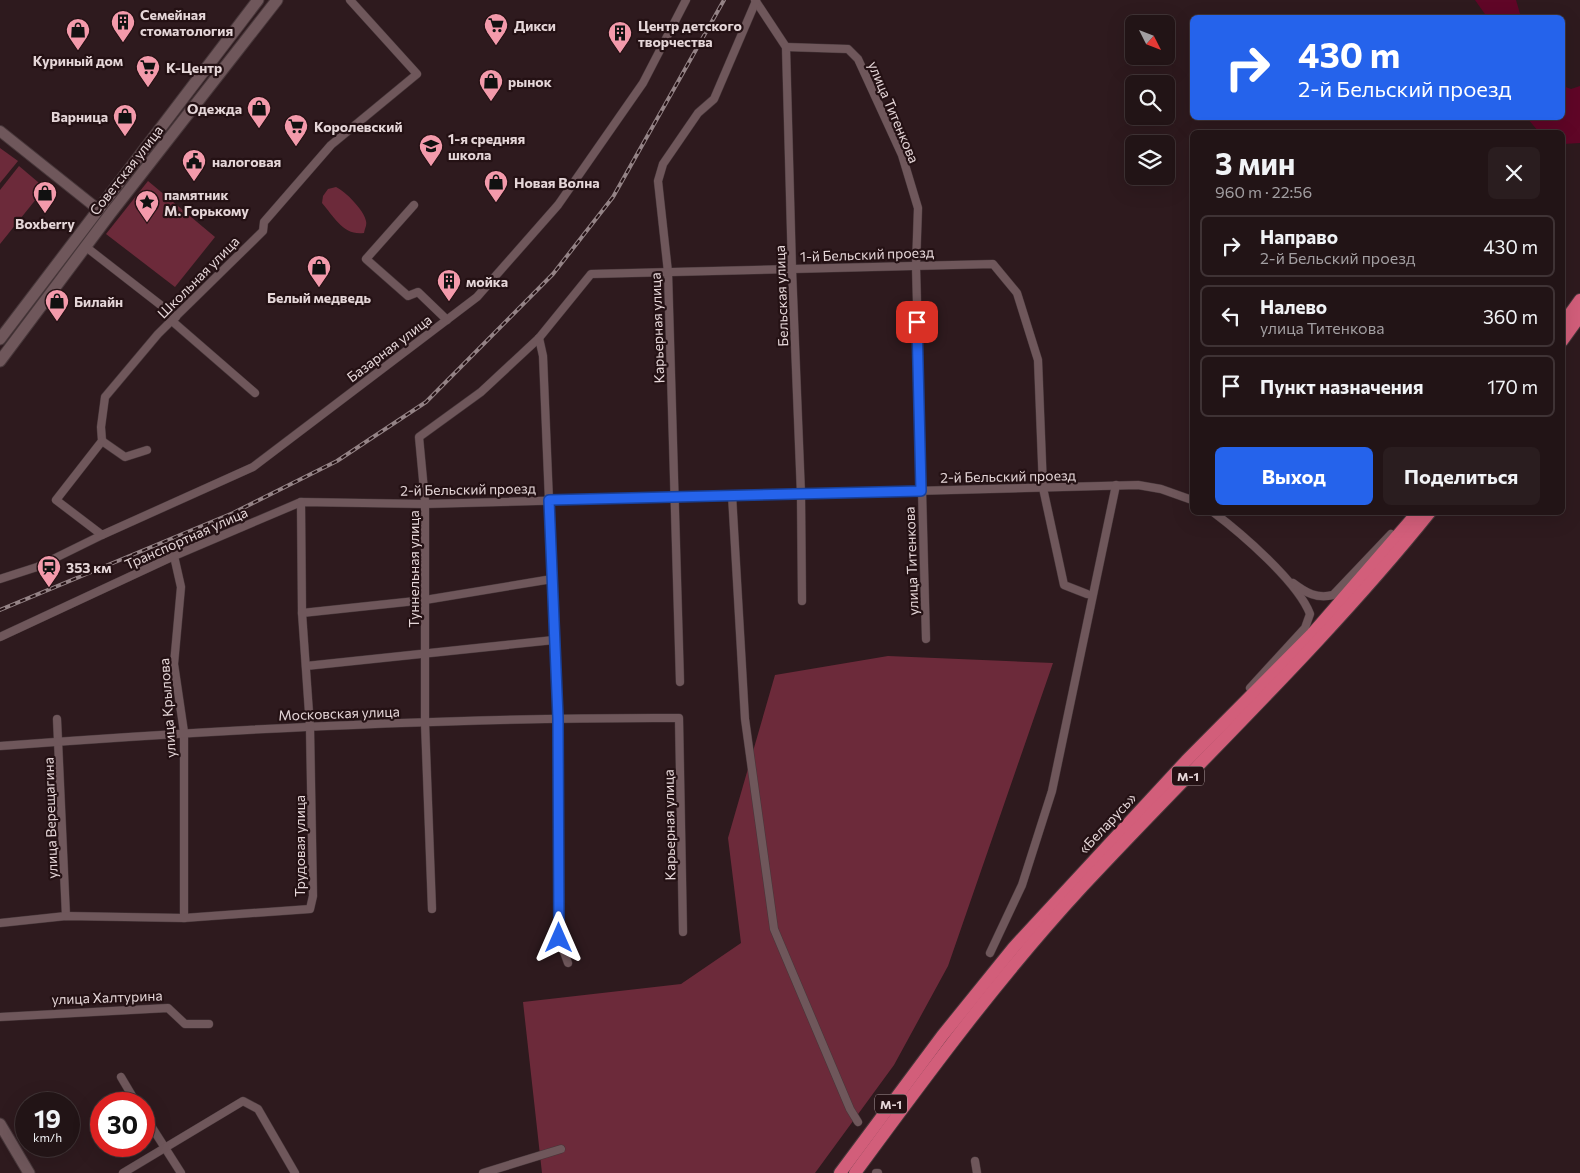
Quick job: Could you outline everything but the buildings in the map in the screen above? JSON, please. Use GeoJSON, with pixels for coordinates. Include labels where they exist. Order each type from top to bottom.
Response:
{"type":"FeatureCollection","features":[{"type":"Feature","properties":{"kind":"highway"},"geometry":{"type":"LineString","coordinates":[[1565,321],[1580,300]]}},
{"type":"Feature","properties":{"kind":"highway"},"geometry":{"type":"LineString","coordinates":[[1565,337],[1580,316]]}},
{"type":"Feature","properties":{"kind":"highway","name":"«Беларусь»"},"geometry":{"type":"LineString","coordinates":[[840,1173],[988,976],[1075,879],[1186,761],[1312,634],[1415,515]]}},
{"type":"Feature","properties":{"kind":"highway","name":"«Беларусь»"},"geometry":{"type":"LineString","coordinates":[[855,1173],[951,1043],[1013,966],[1082,888],[1385,568],[1428,515]]}},
{"type":"Feature","properties":{"kind":"main road","name":"Советская улица"},"geometry":{"type":"LineString","coordinates":[[0,361],[86,247],[103,214],[258,0]]}},
{"type":"Feature","properties":{"kind":"main road","name":"Советская улица"},"geometry":{"type":"LineString","coordinates":[[0,340],[277,0]]}},
{"type":"Feature","properties":{"kind":"main road"},"geometry":{"type":"LineString","coordinates":[[0,1124],[29,1173]]}},
{"type":"Feature","properties":{"kind":"street","name":"Школьная улица"},"geometry":{"type":"LineString","coordinates":[[102,441],[101,427],[104,397],[158,334],[263,231],[264,222],[331,145],[417,74],[350,0]]}},
{"type":"Feature","properties":{"kind":"street","name":"Базарная улица"},"geometry":{"type":"LineString","coordinates":[[0,579],[37,567],[102,535],[253,467],[477,297],[558,205],[643,83],[686,0]]}},
{"type":"Feature","properties":{"kind":"street"},"geometry":{"type":"LineString","coordinates":[[756,1],[786,47]]}},
{"type":"Feature","properties":{"kind":"street","name":"Карьерная улица"},"geometry":{"type":"LineString","coordinates":[[680,682],[668,272],[658,181],[664,164],[698,113],[714,99],[756,1]]}},
{"type":"Feature","properties":{"kind":"street","name":"улица Титенкова"},"geometry":{"type":"LineString","coordinates":[[786,47],[848,49],[858,59],[902,156],[918,208],[916,266],[926,639]]}},
{"type":"Feature","properties":{"kind":"street","name":"Бельская улица"},"geometry":{"type":"LineString","coordinates":[[786,47],[801,494],[802,601]]}},
{"type":"Feature","properties":{"kind":"street"},"geometry":{"type":"LineString","coordinates":[[0,131],[103,214]]}},
{"type":"Feature","properties":{"kind":"street"},"geometry":{"type":"LineString","coordinates":[[414,206],[366,259],[408,296],[418,292],[447,320]]}},
{"type":"Feature","properties":{"kind":"street"},"geometry":{"type":"LineString","coordinates":[[86,247],[174,319],[255,392]]}},
{"type":"Feature","properties":{"kind":"street","name":"1-й Бельский проезд"},"geometry":{"type":"LineString","coordinates":[[591,274],[993,264],[1017,292],[1038,360],[1043,488]]}},
{"type":"Feature","properties":{"kind":"street","name":"Туннельная улица"},"geometry":{"type":"LineString","coordinates":[[432,909],[425,723],[425,504],[419,437],[480,392],[539,338],[591,274]]}},
{"type":"Feature","properties":{"kind":"street"},"geometry":{"type":"LineString","coordinates":[[539,338],[543,356],[558,718],[559,938],[568,963]]}},
{"type":"Feature","properties":{"kind":"street"},"geometry":{"type":"LineString","coordinates":[[102,535],[56,500],[102,441],[125,457],[147,450]]}},
{"type":"Feature","properties":{"kind":"street"},"geometry":{"type":"LineString","coordinates":[[990,952],[1022,885],[1052,791],[1116,485]]}},
{"type":"Feature","properties":{"kind":"street","name":"2-й Бельский проезд"},"geometry":{"type":"LineString","coordinates":[[300,502],[425,504],[1116,485],[1138,485],[1161,489],[1190,499]]}},
{"type":"Feature","properties":{"kind":"street"},"geometry":{"type":"LineString","coordinates":[[1043,488],[1064,585],[1087,594]]}},
{"type":"Feature","properties":{"kind":"street"},"geometry":{"type":"LineString","coordinates":[[732,495],[744,719],[774,929],[850,1109],[858,1122]]}},
{"type":"Feature","properties":{"kind":"street","name":"Транспортная улица"},"geometry":{"type":"LineString","coordinates":[[0,637],[174,556],[300,502]]}},
{"type":"Feature","properties":{"kind":"street","name":"Трудовая улица"},"geometry":{"type":"LineString","coordinates":[[0,923],[66,916],[184,918],[310,910],[313,896],[310,727],[302,613],[300,502]]}},
{"type":"Feature","properties":{"kind":"street"},"geometry":{"type":"LineString","coordinates":[[1216,515],[1280,572],[1313,596],[1325,597],[1333,595],[1410,515]]}},
{"type":"Feature","properties":{"kind":"street","name":"улица Крылова"},"geometry":{"type":"LineString","coordinates":[[174,556],[181,588],[174,664],[184,732],[184,918]]}},
{"type":"Feature","properties":{"kind":"street"},"geometry":{"type":"LineString","coordinates":[[1186,761],[1308,623],[1310,614],[1306,604],[1280,572]]}},
{"type":"Feature","properties":{"kind":"street"},"geometry":{"type":"LineString","coordinates":[[302,613],[425,600],[552,579]]}},
{"type":"Feature","properties":{"kind":"street"},"geometry":{"type":"LineString","coordinates":[[306,666],[554,640]]}},
{"type":"Feature","properties":{"kind":"street","name":"Московская улица"},"geometry":{"type":"LineString","coordinates":[[0,746],[184,732],[558,718],[679,718]]}},
{"type":"Feature","properties":{"kind":"street","name":"Карьерная улица"},"geometry":{"type":"LineString","coordinates":[[679,718],[683,932]]}},
{"type":"Feature","properties":{"kind":"street","name":"улица Верещагина"},"geometry":{"type":"LineString","coordinates":[[57,719],[66,916]]}},
{"type":"Feature","properties":{"kind":"street","name":"улица Халтурина"},"geometry":{"type":"LineString","coordinates":[[0,1017],[168,1008],[185,1024],[209,1024]]}},
{"type":"Feature","properties":{"kind":"street"},"geometry":{"type":"LineString","coordinates":[[121,1077],[130,1092]]}},
{"type":"Feature","properties":{"kind":"street"},"geometry":{"type":"LineString","coordinates":[[123,1173],[243,1101],[258,1108],[295,1173]]}},
{"type":"Feature","properties":{"kind":"street"},"geometry":{"type":"LineString","coordinates":[[155,1134],[181,1173]]}},
{"type":"Feature","properties":{"kind":"street"},"geometry":{"type":"LineString","coordinates":[[483,1173],[561,1149]]}},
{"type":"Feature","properties":{"kind":"street"},"geometry":{"type":"LineString","coordinates":[[975,1161],[977,1173]]}},
{"type":"Feature","properties":{"kind":"shaded area"},"geometry":{"type":"Polygon","coordinates":[[[1475,0],[1516,0],[1520,15],[1486,15],[1475,0]]]}},
{"type":"Feature","properties":{"kind":"shaded area"},"geometry":{"type":"Polygon","coordinates":[[[1580,86],[1580,143],[1565,144],[1565,130],[1537,130],[1529,120],[1565,120],[1565,87],[1571,89],[1580,86]]]}},
{"type":"Feature","properties":{"kind":"shaded area"},"geometry":{"type":"Polygon","coordinates":[[[0,148],[18,161],[0,183],[0,148]]]}},
{"type":"Feature","properties":{"kind":"shaded area"},"geometry":{"type":"Polygon","coordinates":[[[19,166],[45,188],[0,244],[0,190],[19,166]]]}},
{"type":"Feature","properties":{"kind":"shaded area"},"geometry":{"type":"Polygon","coordinates":[[[148,181],[215,237],[175,287],[106,234],[148,181]]]}},
{"type":"Feature","properties":{"kind":"shaded area"},"geometry":{"type":"Polygon","coordinates":[[[336,187],[349,197],[362,212],[366,222],[364,233],[351,232],[345,229],[322,203],[323,196],[328,189],[336,187]]]}},
{"type":"Feature","properties":{"kind":"shaded area"},"geometry":{"type":"Polygon","coordinates":[[[888,656],[1053,663],[948,966],[894,1065],[815,1173],[542,1173],[523,1002],[681,984],[741,943],[728,838],[775,675],[888,656]]]}},
{"type":"Feature","properties":{"kind":"railway"},"geometry":{"type":"LineString","coordinates":[[0,610],[233,513],[337,461],[426,402],[553,274],[613,197],[724,0]]}},
{"type":"Feature","properties":{"kind":"place","name":"Семейная стоматология"},"geometry":{"type":"Point","coordinates":[123,43]}},
{"type":"Feature","properties":{"kind":"place","name":"Дикси"},"geometry":{"type":"Point","coordinates":[496,46]}},
{"type":"Feature","properties":{"kind":"place","name":"Куриный дом"},"geometry":{"type":"Point","coordinates":[78,51]}},
{"type":"Feature","properties":{"kind":"place","name":"Центр детского творчества"},"geometry":{"type":"Point","coordinates":[620,54]}},
{"type":"Feature","properties":{"kind":"place","name":"К-Центр"},"geometry":{"type":"Point","coordinates":[148,88]}},
{"type":"Feature","properties":{"kind":"place","name":"рынок"},"geometry":{"type":"Point","coordinates":[491,102]}},
{"type":"Feature","properties":{"kind":"place","name":"Одежда"},"geometry":{"type":"Point","coordinates":[259,129]}},
{"type":"Feature","properties":{"kind":"place","name":"Варница"},"geometry":{"type":"Point","coordinates":[125,137]}},
{"type":"Feature","properties":{"kind":"place","name":"Королевский"},"geometry":{"type":"Point","coordinates":[296,147]}},
{"type":"Feature","properties":{"kind":"place","name":"1-я средняя школа"},"geometry":{"type":"Point","coordinates":[431,167]}},
{"type":"Feature","properties":{"kind":"place","name":"налоговая"},"geometry":{"type":"Point","coordinates":[194,182]}},
{"type":"Feature","properties":{"kind":"place","name":"Новая Волна"},"geometry":{"type":"Point","coordinates":[496,203]}},
{"type":"Feature","properties":{"kind":"place","name":"Boxberry"},"geometry":{"type":"Point","coordinates":[45,214]}},
{"type":"Feature","properties":{"kind":"place","name":"памятник М. Горькому"},"geometry":{"type":"Point","coordinates":[147,223]}},
{"type":"Feature","properties":{"kind":"place","name":"Белый медведь"},"geometry":{"type":"Point","coordinates":[319,288]}},
{"type":"Feature","properties":{"kind":"place","name":"мойка"},"geometry":{"type":"Point","coordinates":[449,302]}},
{"type":"Feature","properties":{"kind":"place","name":"Билайн"},"geometry":{"type":"Point","coordinates":[57,322]}},
{"type":"Feature","properties":{"kind":"place","name":"353 км"},"geometry":{"type":"Point","coordinates":[49,588]}},
{"type":"Feature","properties":{"kind":"route"},"geometry":{"type":"LineString","coordinates":[[559,938],[558,718],[549,500],[921,491],[917,322]]}}]}
